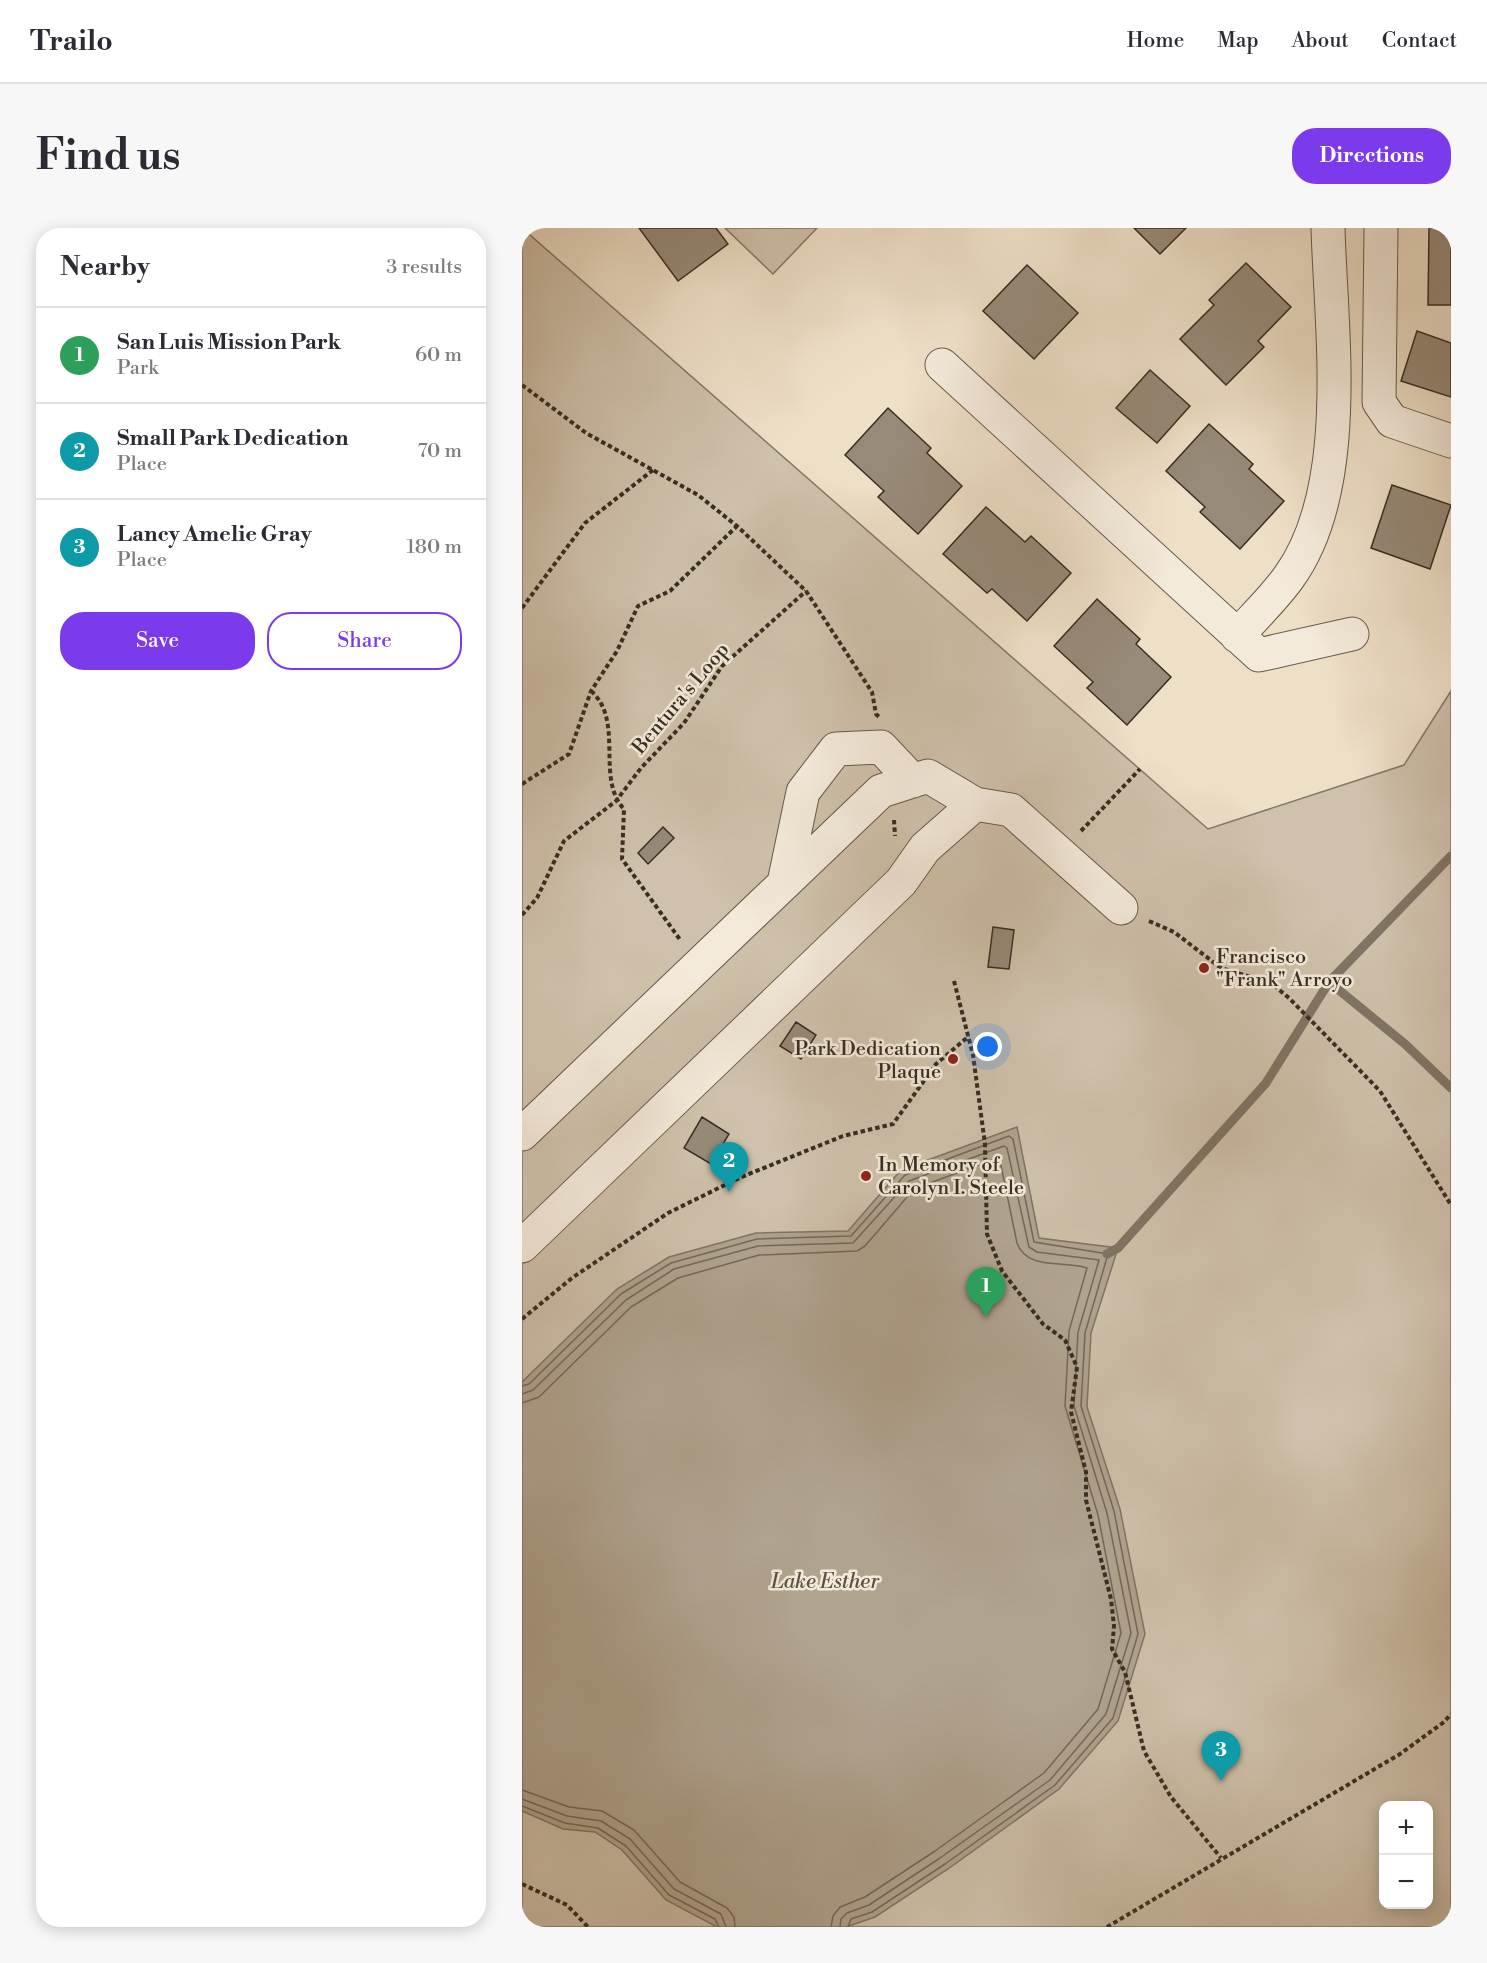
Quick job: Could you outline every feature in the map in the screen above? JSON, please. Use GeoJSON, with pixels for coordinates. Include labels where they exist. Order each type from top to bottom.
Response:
{"type":"FeatureCollection","features":[{"type":"Feature","properties":{"kind":"lane"},"geometry":{"type":"LineString","coordinates":[[1237,636],[1289,577],[1310,538],[1330,468],[1335,429],[1328,241],[1304,228]]}},
{"type":"Feature","properties":{"kind":"lane"},"geometry":{"type":"LineString","coordinates":[[1382,228],[1379,402],[1392,421],[1451,441]]}},
{"type":"Feature","properties":{"kind":"lane"},"geometry":{"type":"LineString","coordinates":[[942,365],[1258,655],[1352,634]]}},
{"type":"Feature","properties":{"kind":"lane"},"geometry":{"type":"LineString","coordinates":[[784,883],[803,792],[836,749],[881,747],[913,781]]}},
{"type":"Feature","properties":{"kind":"lane"},"geometry":{"type":"LineString","coordinates":[[522,1134],[881,791],[928,776],[975,804],[1011,810],[1121,908]]}},
{"type":"Feature","properties":{"kind":"lane"},"geometry":{"type":"LineString","coordinates":[[522,1246],[901,882],[925,848],[975,804]]}},
{"type":"Feature","properties":{"kind":"path"},"geometry":{"type":"LineString","coordinates":[[522,385],[586,433],[698,495],[738,526],[806,591],[872,692],[876,714],[875,724]]}},
{"type":"Feature","properties":{"kind":"path"},"geometry":{"type":"LineString","coordinates":[[522,608],[585,523],[653,470]]}},
{"type":"Feature","properties":{"kind":"path"},"geometry":{"type":"LineString","coordinates":[[522,784],[569,754],[591,691],[617,651],[638,606],[670,591],[738,526]]}},
{"type":"Feature","properties":{"kind":"path","name":"Bentura's Loop"},"geometry":{"type":"LineString","coordinates":[[522,915],[537,898],[564,841],[616,801],[641,768],[684,723],[722,666],[806,591]]}},
{"type":"Feature","properties":{"kind":"path"},"geometry":{"type":"LineString","coordinates":[[591,691],[600,699],[609,726],[608,755],[616,801],[624,809],[622,859],[676,938],[685,943]]}},
{"type":"Feature","properties":{"kind":"path"},"geometry":{"type":"LineString","coordinates":[[876,714],[884,721]]}},
{"type":"Feature","properties":{"kind":"path"},"geometry":{"type":"LineString","coordinates":[[1059,853],[1140,770]]}},
{"type":"Feature","properties":{"kind":"path"},"geometry":{"type":"LineString","coordinates":[[1121,908],[1174,932],[1221,968],[1271,983],[1289,998],[1380,1091],[1451,1205]]}},
{"type":"Feature","properties":{"kind":"path"},"geometry":{"type":"LineString","coordinates":[[954,981],[973,1055],[985,1144],[987,1234],[1002,1271],[1043,1324],[1065,1340],[1077,1367],[1071,1412],[1086,1472],[1086,1500],[1111,1599],[1114,1626],[1112,1649],[1125,1672],[1144,1751],[1171,1797],[1221,1858]]}},
{"type":"Feature","properties":{"kind":"path"},"geometry":{"type":"LineString","coordinates":[[522,1319],[572,1278],[668,1213],[739,1178],[843,1136],[893,1125],[936,1064],[969,1036]]}},
{"type":"Feature","properties":{"kind":"path"},"geometry":{"type":"LineString","coordinates":[[1107,1927],[1400,1754],[1444,1722],[1451,1714]]}},
{"type":"Feature","properties":{"kind":"path"},"geometry":{"type":"LineString","coordinates":[[522,1884],[567,1905],[588,1927]]}},
{"type":"Feature","properties":{"kind":"shaded area"},"geometry":{"type":"Polygon","coordinates":[[[522,228],[1208,829],[1404,765],[1451,691],[1451,1927],[522,1927],[522,228]]]}},
{"type":"Feature","properties":{"kind":"shaded area"},"geometry":{"type":"Polygon","coordinates":[[[725,228],[817,228],[773,274],[725,228]]]}},
{"type":"Feature","properties":{"kind":"water","name":"Lake Esther"},"geometry":{"type":"Polygon","coordinates":[[[1017,1127],[1039,1238],[1118,1248],[1091,1333],[1087,1407],[1120,1509],[1145,1634],[1118,1721],[1059,1789],[948,1869],[875,1917],[846,1927],[717,1927],[666,1900],[622,1850],[595,1832],[563,1829],[522,1811],[522,1382],[617,1289],[669,1257],[756,1233],[848,1231],[901,1170],[1017,1127]]]}},
{"type":"Feature","properties":{"kind":"building"},"geometry":{"type":"Polygon","coordinates":[[[639,228],[716,228],[728,244],[678,281],[639,228]]]}},
{"type":"Feature","properties":{"kind":"building"},"geometry":{"type":"Polygon","coordinates":[[[1134,228],[1186,228],[1160,254],[1134,228]]]}},
{"type":"Feature","properties":{"kind":"building"},"geometry":{"type":"Polygon","coordinates":[[[1429,228],[1451,228],[1451,305],[1428,305],[1429,228]]]}},
{"type":"Feature","properties":{"kind":"building"},"geometry":{"type":"Polygon","coordinates":[[[1246,263],[1291,307],[1258,341],[1264,347],[1226,385],[1180,339],[1214,305],[1209,300],[1246,263]]]}},
{"type":"Feature","properties":{"kind":"building"},"geometry":{"type":"Polygon","coordinates":[[[1027,265],[1078,313],[1034,359],[983,311],[1027,265]]]}},
{"type":"Feature","properties":{"kind":"building"},"geometry":{"type":"Polygon","coordinates":[[[1417,331],[1451,343],[1451,397],[1401,381],[1417,331]]]}},
{"type":"Feature","properties":{"kind":"building"},"geometry":{"type":"Polygon","coordinates":[[[1150,370],[1190,406],[1157,443],[1116,408],[1150,370]]]}},
{"type":"Feature","properties":{"kind":"building"},"geometry":{"type":"Polygon","coordinates":[[[888,408],[931,448],[927,453],[962,486],[918,534],[878,497],[884,491],[845,455],[888,408]]]}},
{"type":"Feature","properties":{"kind":"building"},"geometry":{"type":"Polygon","coordinates":[[[1209,424],[1253,464],[1249,469],[1284,501],[1240,549],[1200,512],[1205,507],[1166,471],[1209,424]]]}},
{"type":"Feature","properties":{"kind":"building"},"geometry":{"type":"Polygon","coordinates":[[[1392,485],[1451,505],[1430,569],[1371,548],[1392,485]]]}},
{"type":"Feature","properties":{"kind":"building"},"geometry":{"type":"Polygon","coordinates":[[[986,507],[1025,542],[1031,536],[1071,573],[1027,621],[992,589],[987,593],[943,554],[986,507]]]}},
{"type":"Feature","properties":{"kind":"building"},"geometry":{"type":"Polygon","coordinates":[[[1097,599],[1140,639],[1136,644],[1171,677],[1127,725],[1087,688],[1093,682],[1054,646],[1097,599]]]}},
{"type":"Feature","properties":{"kind":"building"},"geometry":{"type":"Polygon","coordinates":[[[663,827],[674,838],[648,864],[638,853],[663,827]]]}},
{"type":"Feature","properties":{"kind":"building"},"geometry":{"type":"Polygon","coordinates":[[[993,927],[1014,930],[1009,969],[988,967],[993,927]]]}},
{"type":"Feature","properties":{"kind":"building"},"geometry":{"type":"Polygon","coordinates":[[[796,1022],[816,1035],[801,1059],[780,1046],[796,1022]]]}},
{"type":"Feature","properties":{"kind":"building"},"geometry":{"type":"Polygon","coordinates":[[[702,1117],[729,1134],[711,1164],[684,1148],[702,1117]]]}},
{"type":"Feature","properties":{"kind":"waterway"},"geometry":{"type":"LineString","coordinates":[[1107,1254],[1118,1248],[1266,1083],[1329,982],[1451,856]]}},
{"type":"Feature","properties":{"kind":"waterway"},"geometry":{"type":"LineString","coordinates":[[1329,982],[1405,1044],[1451,1088]]}},
{"type":"Feature","properties":{"kind":"place","name":"Francisco \"Frank\" Arroyo"},"geometry":{"type":"Point","coordinates":[1204,968]}},
{"type":"Feature","properties":{"kind":"place","name":"Park Dedication Plaque"},"geometry":{"type":"Point","coordinates":[953,1059]}},
{"type":"Feature","properties":{"kind":"place","name":"In Memory of Carolyn I. Steele"},"geometry":{"type":"Point","coordinates":[866,1176]}},
{"type":"Feature","properties":{"kind":"place","name":"Small Park Dedication"},"geometry":{"type":"Point","coordinates":[729,1192]}},
{"type":"Feature","properties":{"kind":"place","name":"San Luis Mission Park"},"geometry":{"type":"Point","coordinates":[986,1317]}},
{"type":"Feature","properties":{"kind":"place","name":"Lancy Amelie Gray"},"geometry":{"type":"Point","coordinates":[1221,1781]}}]}
